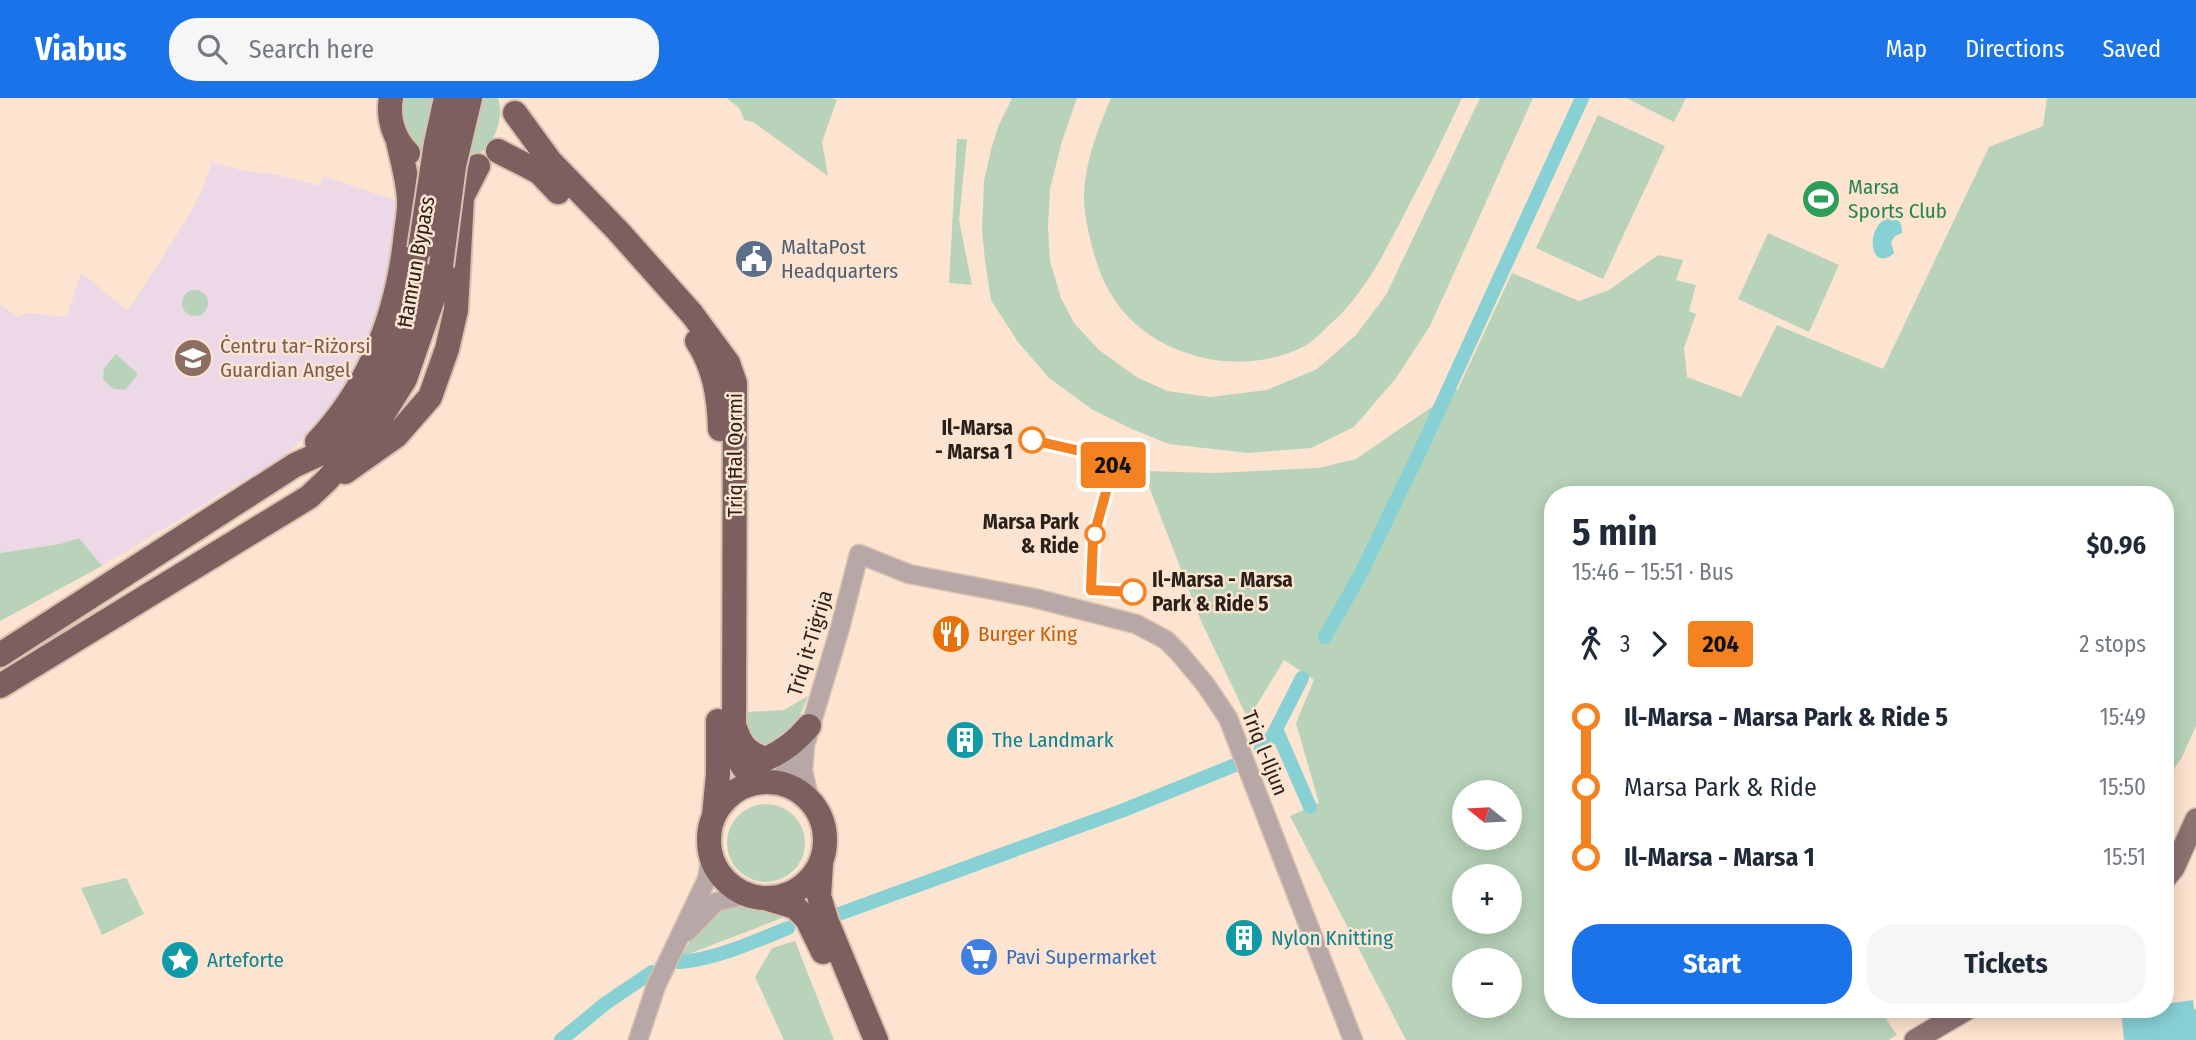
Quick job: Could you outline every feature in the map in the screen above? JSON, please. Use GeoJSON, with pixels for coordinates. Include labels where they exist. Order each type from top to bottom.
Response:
{"type":"FeatureCollection","features":[{"type":"Feature","properties":{"kind":"highway","name":"Ħamrun Bypass"},"geometry":{"type":"LineString","coordinates":[[295,465],[329,430],[367,375],[388,323],[402,267],[410,201],[398,141],[391,123],[391,98]]}},
{"type":"Feature","properties":{"kind":"highway","name":"Ħamrun Bypass"},"geometry":{"type":"LineString","coordinates":[[0,655],[295,465],[337,446],[383,385],[406,329],[436,143],[446,98]]}},
{"type":"Feature","properties":{"kind":"highway","name":"Ħamrun Bypass"},"geometry":{"type":"LineString","coordinates":[[4,684],[309,497],[327,480],[382,415],[405,379],[432,301],[441,266],[454,166],[470,98]]}},
{"type":"Feature","properties":{"kind":"highway"},"geometry":{"type":"LineString","coordinates":[[398,141],[413,158],[428,167],[444,172],[462,171],[478,166],[498,151],[510,134],[514,106]]}},
{"type":"Feature","properties":{"kind":"highway","name":"Triq Ħal Qormi"},"geometry":{"type":"LineString","coordinates":[[514,106],[550,161],[618,230],[692,314],[728,363],[735,383],[734,746],[745,773],[768,782]]}},
{"type":"Feature","properties":{"kind":"highway","name":"Triq Ħal Qormi"},"geometry":{"type":"LineString","coordinates":[[498,151],[539,172],[678,314],[708,357],[719,403],[721,505],[718,774],[714,816]]}},
{"type":"Feature","properties":{"kind":"highway","name":"Ħamrun Bypass"},"geometry":{"type":"LineString","coordinates":[[327,480],[351,470],[396,436],[430,397],[447,349],[456,310],[462,197],[478,166]]}},
{"type":"Feature","properties":{"kind":"highway"},"geometry":{"type":"LineString","coordinates":[[734,723],[739,742],[752,754],[766,759],[807,735]]}},
{"type":"Feature","properties":{"kind":"highway"},"geometry":{"type":"LineString","coordinates":[[860,1040],[815,932],[807,919],[795,907],[757,897],[731,886],[719,872],[711,856],[709,835],[714,816],[725,800],[741,788],[768,782],[794,787],[809,799],[818,811],[825,828],[819,896],[876,1040]]}},
{"type":"Feature","properties":{"kind":"highway"},"geometry":{"type":"LineString","coordinates":[[757,897],[784,896],[799,889],[821,864]]}},
{"type":"Feature","properties":{"kind":"main road"},"geometry":{"type":"LineString","coordinates":[[2174,868],[2196,819]]}},
{"type":"Feature","properties":{"kind":"main road"},"geometry":{"type":"LineString","coordinates":[[1915,1040],[1952,1018]]}},
{"type":"Feature","properties":{"kind":"street","name":"Triq it-Tiġrija"},"geometry":{"type":"LineString","coordinates":[[768,782],[792,766],[807,735],[840,628],[859,554]]}},
{"type":"Feature","properties":{"kind":"street","name":"Triq l-Iljun"},"geometry":{"type":"LineString","coordinates":[[859,554],[909,574],[1034,598],[1136,624],[1166,640],[1205,684],[1228,718],[1353,1040]]}},
{"type":"Feature","properties":{"kind":"street","name":"Triq it-Tiġrija"},"geometry":{"type":"LineString","coordinates":[[807,735],[803,771],[809,799]]}},
{"type":"Feature","properties":{"kind":"street"},"geometry":{"type":"LineString","coordinates":[[638,1040],[656,986],[707,879],[711,856]]}},
{"type":"Feature","properties":{"kind":"street"},"geometry":{"type":"LineString","coordinates":[[674,948],[716,902],[757,897]]}},
{"type":"Feature","properties":{"kind":"shaded area","name":"Ċentru tar-Riżorsi Guardian Angel"},"geometry":{"type":"Polygon","coordinates":[[[212,162],[321,186],[322,176],[397,201],[386,288],[369,344],[356,373],[325,419],[284,456],[102,566],[78,538],[60,544],[0,553],[0,304],[17,317],[28,313],[67,317],[81,273],[128,311],[188,217],[204,186],[212,162]]]}},
{"type":"Feature","properties":{"kind":"green space"},"geometry":{"type":"Polygon","coordinates":[[[401,98],[498,98],[500,109],[497,130],[485,149],[476,156],[456,162],[440,161],[424,155],[406,138],[402,127],[401,98]]]}},
{"type":"Feature","properties":{"kind":"green space"},"geometry":{"type":"Polygon","coordinates":[[[727,98],[837,100],[822,142],[828,176],[753,122],[744,120],[740,109],[727,98]]]}},
{"type":"Feature","properties":{"kind":"green space"},"geometry":{"type":"Polygon","coordinates":[[[1012,98],[1077,98],[1062,141],[1050,189],[1048,227],[1050,261],[1061,298],[1074,323],[1099,350],[1138,378],[1168,391],[1210,397],[1267,390],[1317,369],[1356,335],[1386,295],[1480,98],[1533,98],[1430,326],[1396,378],[1354,427],[1311,448],[1248,453],[1169,444],[1132,429],[1093,410],[1049,378],[1018,342],[991,300],[982,229],[984,181],[991,150],[998,127],[1012,98]]]}},
{"type":"Feature","properties":{"kind":"green space"},"geometry":{"type":"Polygon","coordinates":[[[1111,98],[1462,98],[1391,241],[1363,288],[1339,316],[1305,346],[1279,356],[1237,362],[1196,356],[1157,339],[1126,315],[1105,282],[1090,236],[1084,195],[1090,158],[1111,98]]]}},
{"type":"Feature","properties":{"kind":"green space"},"geometry":{"type":"Polygon","coordinates":[[[1626,98],[1686,98],[1674,122],[1626,98]]]}},
{"type":"Feature","properties":{"kind":"green space"},"geometry":{"type":"Polygon","coordinates":[[[2047,98],[2196,98],[2196,726],[2181,759],[2174,769],[2174,486],[1544,486],[1544,1018],[1887,1018],[1897,1035],[1888,1040],[1406,1040],[1290,816],[1319,803],[1296,723],[1314,680],[1284,660],[1248,719],[1201,621],[1143,471],[1215,473],[1318,468],[1356,459],[1458,389],[1512,273],[1579,301],[1609,290],[1658,255],[1683,260],[1676,280],[1696,285],[1689,311],[1696,314],[1684,348],[1687,377],[1741,397],[1777,325],[1883,369],[1989,147],[2043,126],[2047,98]]]}},
{"type":"Feature","properties":{"kind":"green space"},"geometry":{"type":"Polygon","coordinates":[[[1598,115],[1665,146],[1603,279],[1536,248],[1598,115]]]}},
{"type":"Feature","properties":{"kind":"green space"},"geometry":{"type":"Polygon","coordinates":[[[957,139],[967,139],[959,220],[972,285],[949,283],[957,139]]]}},
{"type":"Feature","properties":{"kind":"green space"},"geometry":{"type":"Polygon","coordinates":[[[1768,233],[1839,265],[1809,332],[1738,299],[1768,233]]]}},
{"type":"Feature","properties":{"kind":"green space"},"geometry":{"type":"Polygon","coordinates":[[[195,290],[204,294],[208,303],[204,312],[195,316],[186,312],[182,303],[186,294],[195,290]]]}},
{"type":"Feature","properties":{"kind":"green space"},"geometry":{"type":"Polygon","coordinates":[[[116,354],[138,374],[125,390],[114,389],[103,380],[104,368],[116,354]]]}},
{"type":"Feature","properties":{"kind":"green space"},"geometry":{"type":"Polygon","coordinates":[[[79,538],[102,566],[0,621],[0,553],[60,544],[79,538]]]}},
{"type":"Feature","properties":{"kind":"green space"},"geometry":{"type":"Polygon","coordinates":[[[808,696],[799,717],[786,736],[768,744],[745,736],[745,712],[784,710],[808,696]]]}},
{"type":"Feature","properties":{"kind":"green space"},"geometry":{"type":"Polygon","coordinates":[[[766,804],[781,807],[794,815],[802,828],[805,843],[802,858],[794,871],[781,879],[766,882],[751,879],[738,871],[730,858],[727,843],[730,828],[738,815],[751,807],[766,804]]]}},
{"type":"Feature","properties":{"kind":"green space"},"geometry":{"type":"Polygon","coordinates":[[[126,878],[144,914],[102,935],[81,888],[126,878]]]}},
{"type":"Feature","properties":{"kind":"green space"},"geometry":{"type":"Polygon","coordinates":[[[729,906],[749,906],[787,916],[681,957],[699,928],[711,915],[729,906]]]}},
{"type":"Feature","properties":{"kind":"green space"},"geometry":{"type":"Polygon","coordinates":[[[795,941],[834,1040],[784,1040],[755,977],[772,948],[795,941]]]}},
{"type":"Feature","properties":{"kind":"water"},"geometry":{"type":"Polygon","coordinates":[[[1890,217],[1900,222],[1902,233],[1895,236],[1891,242],[1894,253],[1886,258],[1879,258],[1875,253],[1873,238],[1881,222],[1890,217]]]}},
{"type":"Feature","properties":{"kind":"water"},"geometry":{"type":"Polygon","coordinates":[[[2193,1000],[2196,1010],[2196,1040],[2124,1040],[2122,1018],[2174,1018],[2174,1003],[2193,1000]]]}},
{"type":"Feature","properties":{"kind":"waterway"},"geometry":{"type":"LineString","coordinates":[[1325,637],[1360,575],[1421,449],[1582,98]]}},
{"type":"Feature","properties":{"kind":"waterway"},"geometry":{"type":"LineString","coordinates":[[1261,748],[1273,735],[1302,678]]}},
{"type":"Feature","properties":{"kind":"waterway"},"geometry":{"type":"LineString","coordinates":[[1276,729],[1310,807]]}},
{"type":"Feature","properties":{"kind":"waterway"},"geometry":{"type":"LineString","coordinates":[[839,914],[1124,810],[1235,765]]}},
{"type":"Feature","properties":{"kind":"waterway"},"geometry":{"type":"LineString","coordinates":[[679,962],[720,954],[788,928]]}},
{"type":"Feature","properties":{"kind":"waterway"},"geometry":{"type":"LineString","coordinates":[[561,1040],[606,1003],[652,972]]}},
{"type":"Feature","properties":{"kind":"bus line","name":"204"},"geometry":{"type":"LineString","coordinates":[[1032,440],[1115,459],[1093,539],[1091,590],[1133,592]]}},
{"type":"Feature","properties":{"kind":"place","name":"Marsa Sports Club"},"geometry":{"type":"Point","coordinates":[1821,199]}},
{"type":"Feature","properties":{"kind":"place","name":"MaltaPost Headquarters"},"geometry":{"type":"Point","coordinates":[754,259]}},
{"type":"Feature","properties":{"kind":"place","name":"Ċentru tar-Riżorsi Guardian Angel"},"geometry":{"type":"Point","coordinates":[193,358]}},
{"type":"Feature","properties":{"kind":"place","name":"Il-Marsa - Marsa 1"},"geometry":{"type":"Point","coordinates":[1032,440]}},
{"type":"Feature","properties":{"kind":"place","name":"Marsa Park & Ride"},"geometry":{"type":"Point","coordinates":[1095,534]}},
{"type":"Feature","properties":{"kind":"place","name":"Il-Marsa - Marsa Park & Ride 5"},"geometry":{"type":"Point","coordinates":[1133,592]}},
{"type":"Feature","properties":{"kind":"place","name":"Burger King"},"geometry":{"type":"Point","coordinates":[951,634]}},
{"type":"Feature","properties":{"kind":"place","name":"The Landmark"},"geometry":{"type":"Point","coordinates":[965,740]}},
{"type":"Feature","properties":{"kind":"place","name":"Nylon Knitting"},"geometry":{"type":"Point","coordinates":[1244,938]}},
{"type":"Feature","properties":{"kind":"place","name":"Pavi Supermarket"},"geometry":{"type":"Point","coordinates":[979,957]}},
{"type":"Feature","properties":{"kind":"place","name":"Arteforte"},"geometry":{"type":"Point","coordinates":[180,960]}}]}
